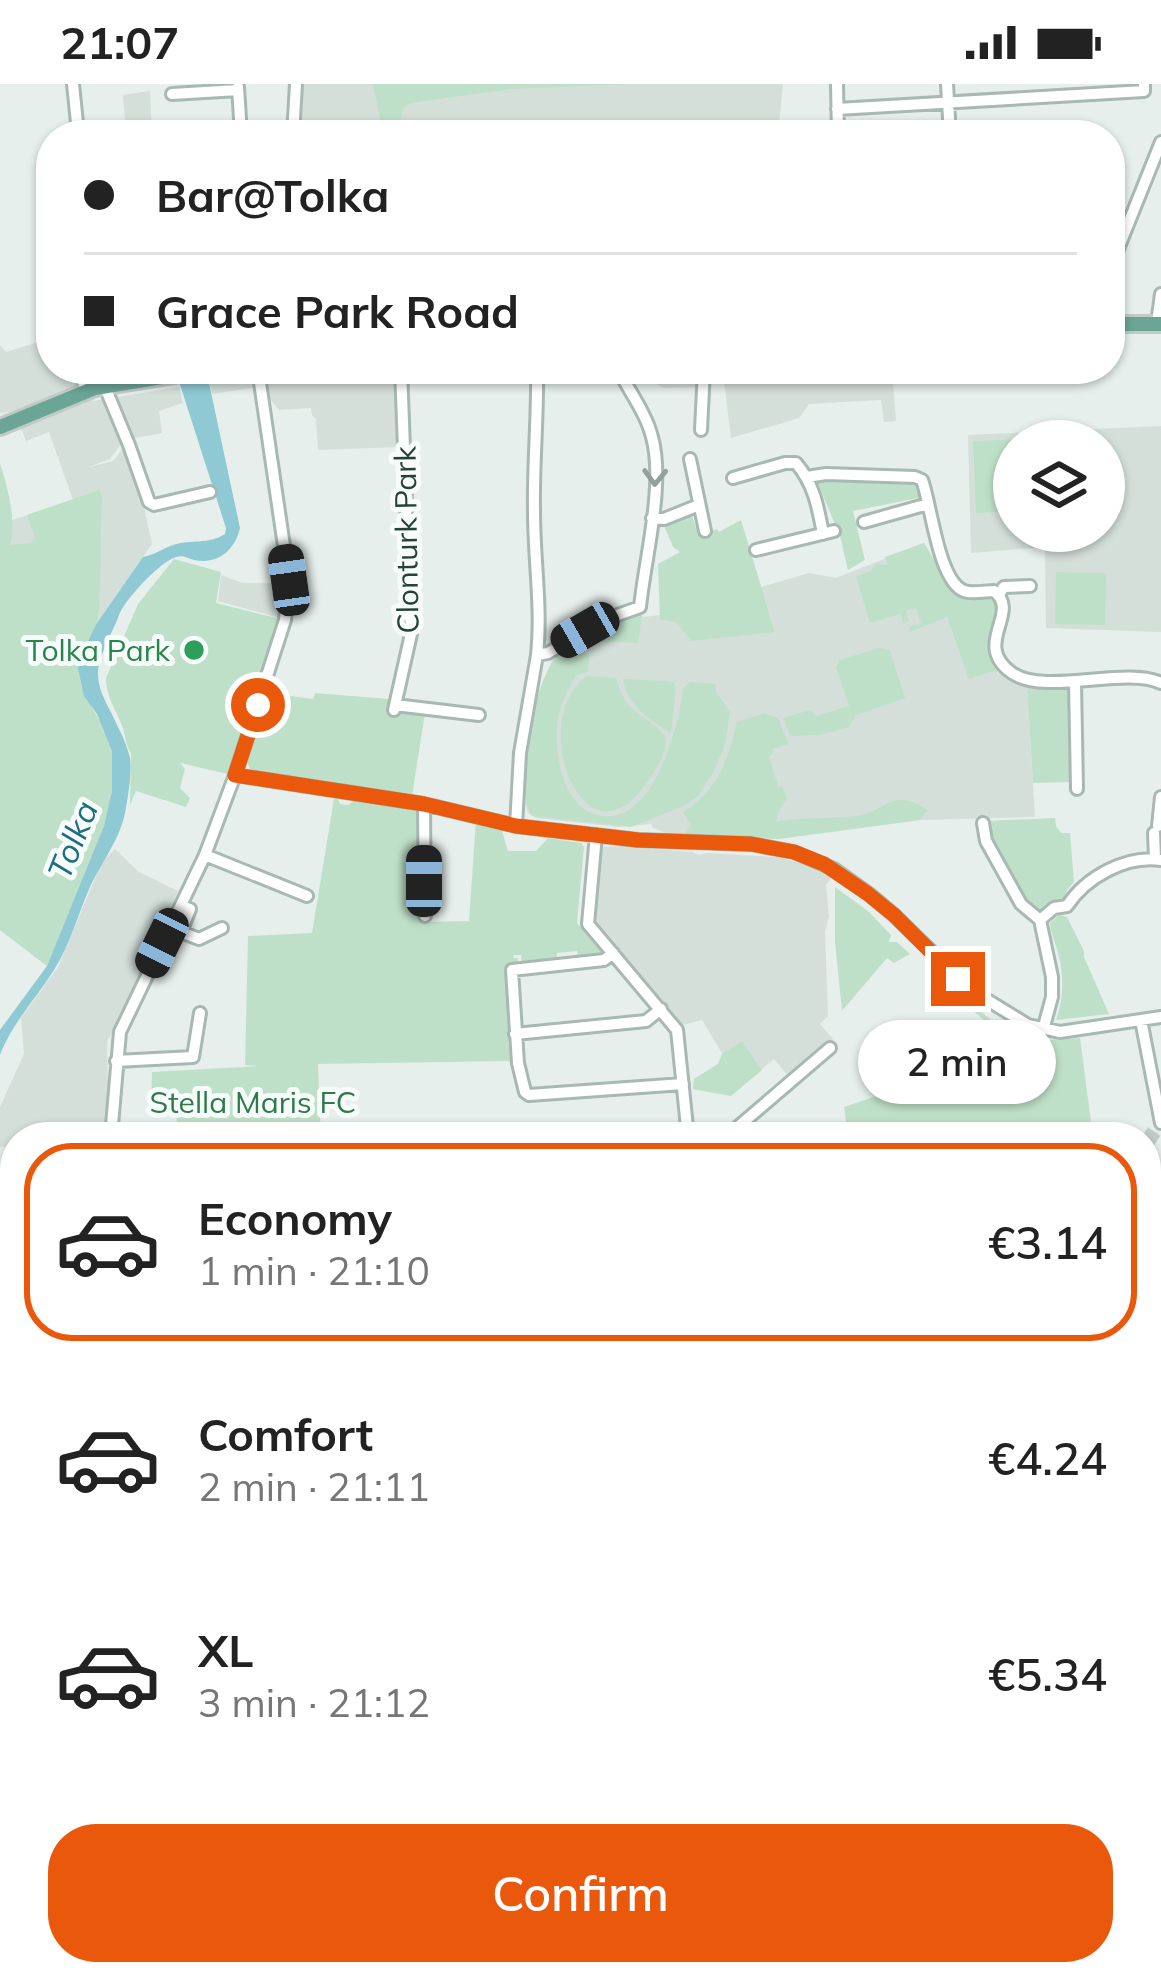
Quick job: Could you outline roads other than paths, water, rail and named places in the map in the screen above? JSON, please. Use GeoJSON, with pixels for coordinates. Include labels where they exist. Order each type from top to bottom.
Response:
{"type":"FeatureCollection","features":[{"type":"Feature","properties":{"kind":"main road"},"geometry":{"type":"LineString","coordinates":[[1125,324],[1159,324]]}},
{"type":"Feature","properties":{"kind":"main road"},"geometry":{"type":"LineString","coordinates":[[0,427],[117,384]]}},
{"type":"Feature","properties":{"kind":"street"},"geometry":{"type":"LineString","coordinates":[[73,84],[76,120]]}},
{"type":"Feature","properties":{"kind":"street"},"geometry":{"type":"LineString","coordinates":[[294,120],[296,84]]}},
{"type":"Feature","properties":{"kind":"street"},"geometry":{"type":"LineString","coordinates":[[837,84],[837,120]]}},
{"type":"Feature","properties":{"kind":"street"},"geometry":{"type":"LineString","coordinates":[[947,84],[949,120]]}},
{"type":"Feature","properties":{"kind":"street"},"geometry":{"type":"LineString","coordinates":[[172,94],[238,87],[240,120]]}},
{"type":"Feature","properties":{"kind":"street"},"geometry":{"type":"LineString","coordinates":[[837,109],[1144,87]]}},
{"type":"Feature","properties":{"kind":"street"},"geometry":{"type":"LineString","coordinates":[[1125,232],[1161,142]]}},
{"type":"Feature","properties":{"kind":"street"},"geometry":{"type":"LineString","coordinates":[[1159,324],[1161,294]]}},
{"type":"Feature","properties":{"kind":"street"},"geometry":{"type":"LineString","coordinates":[[84,384],[86,392]]}},
{"type":"Feature","properties":{"kind":"street"},"geometry":{"type":"LineString","coordinates":[[112,1122],[120,1032],[205,855],[285,620],[289,580],[260,384]]}},
{"type":"Feature","properties":{"kind":"street","name":"Clonturk Park"},"geometry":{"type":"LineString","coordinates":[[402,384],[411,634],[394,707],[479,716]]}},
{"type":"Feature","properties":{"kind":"street"},"geometry":{"type":"LineString","coordinates":[[516,826],[520,753],[540,608],[534,512],[537,384]]}},
{"type":"Feature","properties":{"kind":"street"},"geometry":{"type":"LineString","coordinates":[[537,655],[602,621],[640,608],[656,463],[652,435],[626,384]]}},
{"type":"Feature","properties":{"kind":"street"},"geometry":{"type":"LineString","coordinates":[[701,430],[703,384]]}},
{"type":"Feature","properties":{"kind":"street"},"geometry":{"type":"LineString","coordinates":[[105,386],[148,502],[154,505],[210,492]]}},
{"type":"Feature","properties":{"kind":"street"},"geometry":{"type":"LineString","coordinates":[[690,459],[705,531]]}},
{"type":"Feature","properties":{"kind":"street"},"geometry":{"type":"LineString","coordinates":[[733,477],[789,462],[799,466],[828,533],[756,550]]}},
{"type":"Feature","properties":{"kind":"street"},"geometry":{"type":"LineString","coordinates":[[807,477],[826,473],[919,478],[936,544],[960,590],[989,590],[1003,599],[995,652],[1016,676],[1076,682],[1143,677],[1161,682]]}},
{"type":"Feature","properties":{"kind":"street"},"geometry":{"type":"LineString","coordinates":[[864,522],[928,504]]}},
{"type":"Feature","properties":{"kind":"street"},"geometry":{"type":"LineString","coordinates":[[652,518],[667,518],[699,505]]}},
{"type":"Feature","properties":{"kind":"street"},"geometry":{"type":"LineString","coordinates":[[998,594],[1004,587],[1030,586]]}},
{"type":"Feature","properties":{"kind":"street"},"geometry":{"type":"LineString","coordinates":[[1076,682],[1077,789]]}},
{"type":"Feature","properties":{"kind":"street"},"geometry":{"type":"LineString","coordinates":[[235,775],[424,804],[516,826],[780,849],[839,873],[894,915],[982,999],[1011,1016],[1043,1030],[1078,1030],[1161,1017]]}},
{"type":"Feature","properties":{"kind":"street"},"geometry":{"type":"LineString","coordinates":[[1040,920],[1054,908],[1067,906],[1088,882],[1129,862],[1158,859],[1161,797]]}},
{"type":"Feature","properties":{"kind":"street"},"geometry":{"type":"LineString","coordinates":[[424,804],[425,916]]}},
{"type":"Feature","properties":{"kind":"street"},"geometry":{"type":"LineString","coordinates":[[983,823],[983,835],[1021,904],[1040,920],[1052,977],[1043,1030]]}},
{"type":"Feature","properties":{"kind":"street"},"geometry":{"type":"LineString","coordinates":[[596,836],[587,920],[677,1030],[687,1122]]}},
{"type":"Feature","properties":{"kind":"street"},"geometry":{"type":"LineString","coordinates":[[205,855],[307,896]]}},
{"type":"Feature","properties":{"kind":"street"},"geometry":{"type":"LineString","coordinates":[[181,906],[190,909],[181,932],[199,939],[222,928]]}},
{"type":"Feature","properties":{"kind":"street"},"geometry":{"type":"LineString","coordinates":[[613,953],[597,961],[511,973],[518,1069],[525,1092],[683,1084]]}},
{"type":"Feature","properties":{"kind":"street"},"geometry":{"type":"LineString","coordinates":[[515,1034],[630,1024],[646,1021],[661,1010]]}},
{"type":"Feature","properties":{"kind":"street"},"geometry":{"type":"LineString","coordinates":[[116,1061],[193,1057],[200,1013]]}},
{"type":"Feature","properties":{"kind":"street"},"geometry":{"type":"LineString","coordinates":[[1141,1020],[1161,1122]]}},
{"type":"Feature","properties":{"kind":"street"},"geometry":{"type":"LineString","coordinates":[[743,1122],[824,1052],[832,1067]]}},
{"type":"Feature","properties":{"kind":"water"},"geometry":{"type":"Polygon","coordinates":[[[180,384],[209,384],[240,528],[230,549],[218,558],[169,560],[119,615],[98,674],[130,758],[122,823],[60,960],[0,1055],[0,1030],[47,966],[104,826],[112,791],[112,751],[84,696],[80,657],[97,623],[143,557],[173,545],[212,540],[225,534],[180,384]]]}},
{"type":"Feature","properties":{"kind":"place","name":"Tolka Park"},"geometry":{"type":"Point","coordinates":[194,650]}},
{"type":"Feature","properties":{"kind":"water label","name":"Tolka"},"geometry":{"type":"Point","coordinates":[72,840]}},
{"type":"Feature","properties":{"kind":"park label","name":"Stella Maris FC"},"geometry":{"type":"Point","coordinates":[253,1102]}}]}
